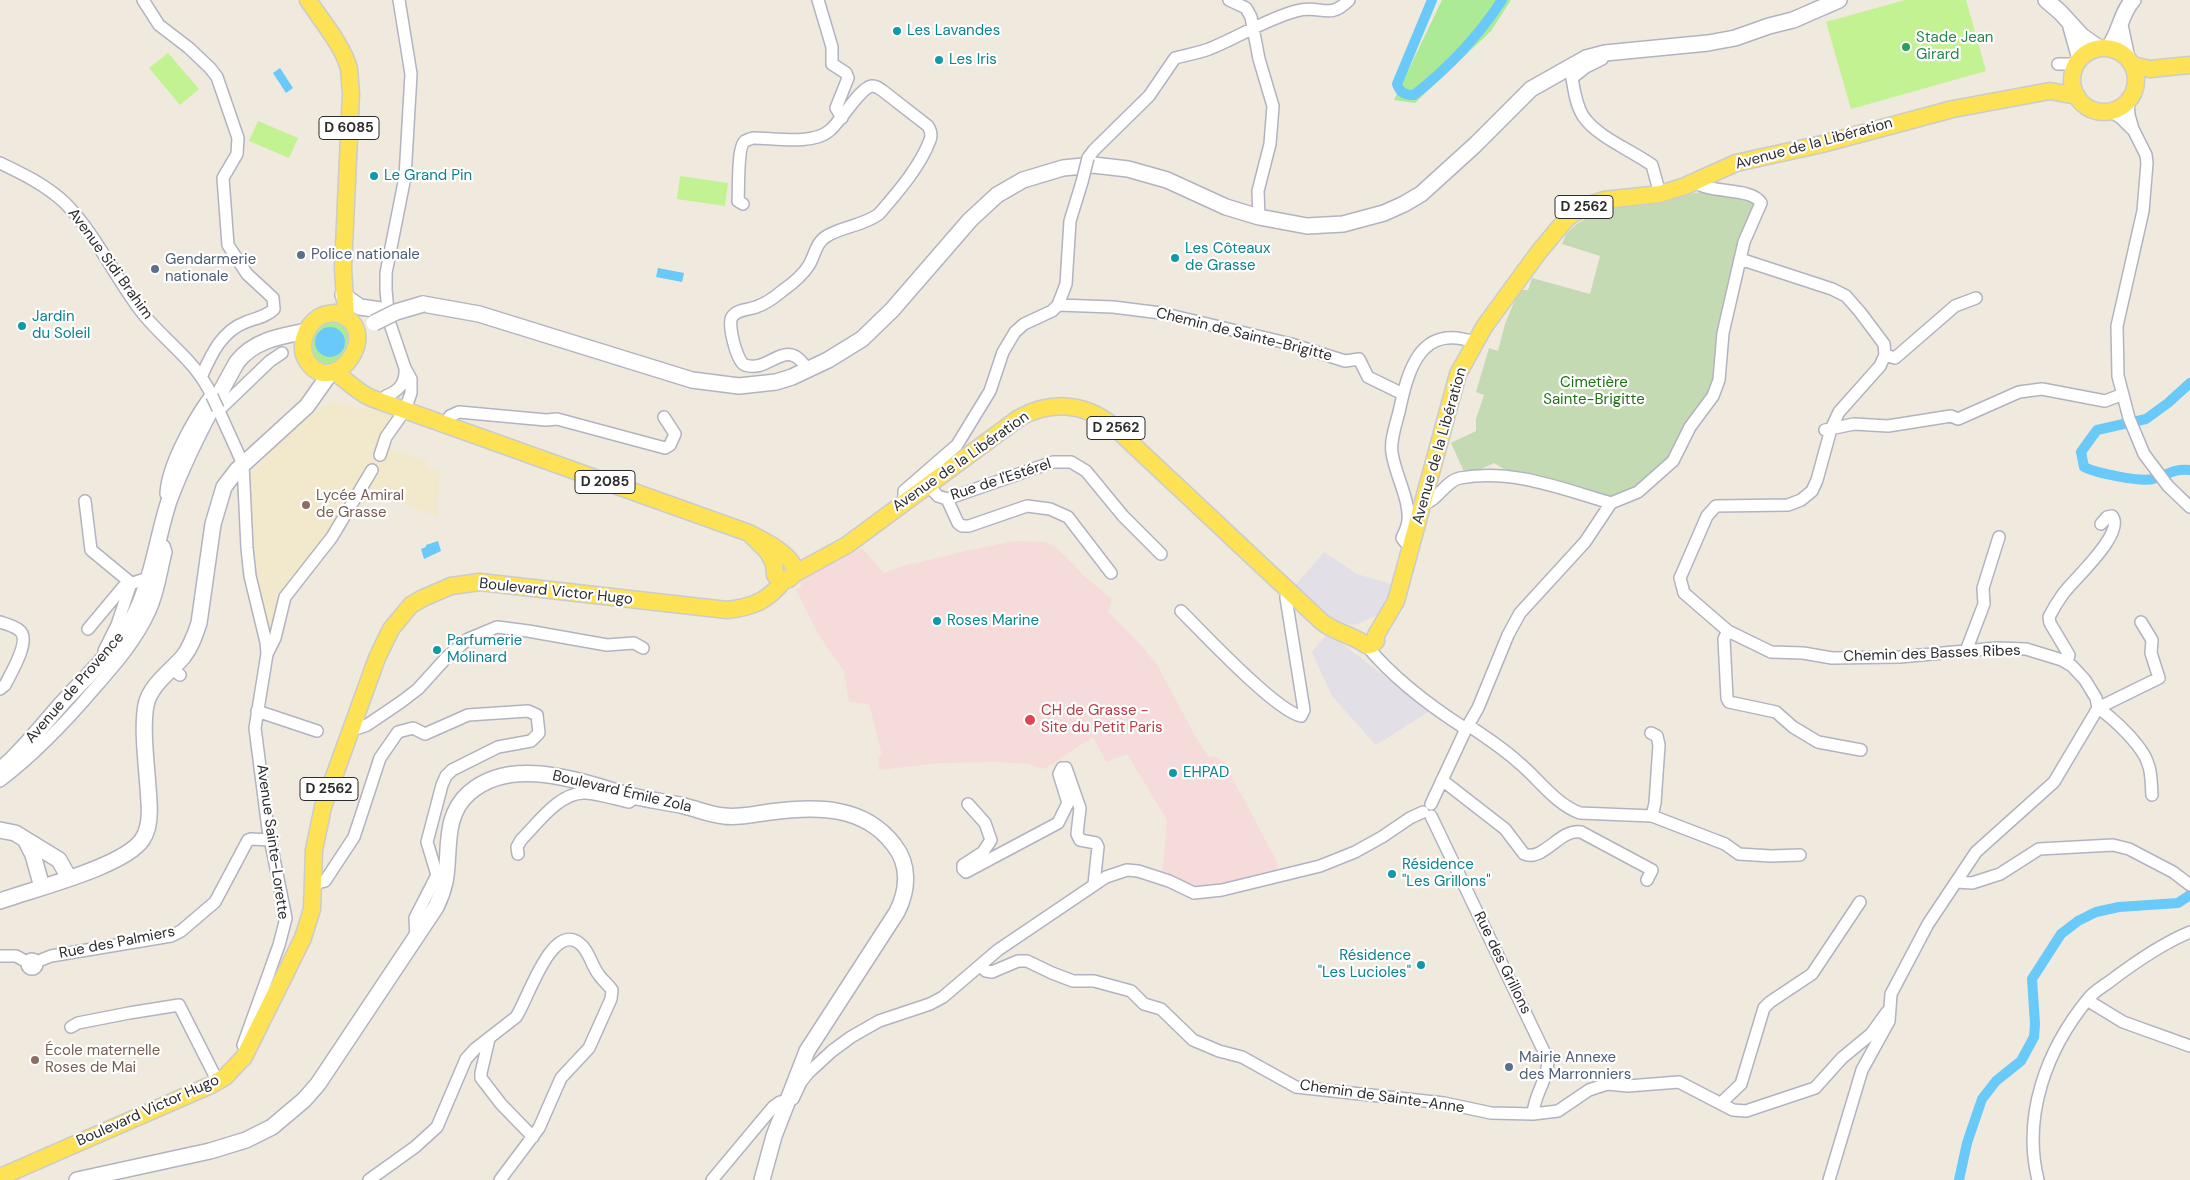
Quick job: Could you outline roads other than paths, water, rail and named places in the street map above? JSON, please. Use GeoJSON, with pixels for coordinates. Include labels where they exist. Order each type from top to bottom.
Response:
{"type":"FeatureCollection","features":[{"type":"Feature","properties":{"kind":"main road","name":"D 6085"},"geometry":{"type":"LineString","coordinates":[[308,0],[342,52],[348,68],[351,93],[343,268],[343,295],[347,318]]}},
{"type":"Feature","properties":{"kind":"main road"},"geometry":{"type":"LineString","coordinates":[[347,318],[373,314],[400,304],[440,306],[479,314],[700,382],[739,386],[776,382],[808,371],[836,356],[862,338],[892,310],[970,220],[997,195],[1023,180],[1063,168],[1093,165],[1128,169],[1167,180],[1226,207],[1259,217],[1307,226],[1343,224],[1384,213],[1421,194],[1475,146],[1531,89],[1586,58],[1619,51],[1708,44],[1735,38],[1793,20],[1839,0]]}},
{"type":"Feature","properties":{"kind":"main road"},"geometry":{"type":"LineString","coordinates":[[2046,0],[2082,36],[2103,48],[2118,51],[2130,61],[2150,69],[2190,65]]}},
{"type":"Feature","properties":{"kind":"main road"},"geometry":{"type":"LineString","coordinates":[[2077,65],[2092,50],[2112,44],[2123,15],[2133,0]]}},
{"type":"Feature","properties":{"kind":"main road"},"geometry":{"type":"LineString","coordinates":[[2068,22],[2076,41],[2077,65],[2072,82],[2077,96],[2094,110],[2110,111],[2120,108],[2151,77],[2190,71]]}},
{"type":"Feature","properties":{"kind":"main road"},"geometry":{"type":"LineString","coordinates":[[2120,25],[2136,79],[2132,94]]}},
{"type":"Feature","properties":{"kind":"main road","name":"Avenue de la Libération"},"geometry":{"type":"LineString","coordinates":[[2038,92],[2065,80],[2077,65]]}},
{"type":"Feature","properties":{"kind":"main road","name":"Avenue de la Libération"},"geometry":{"type":"LineString","coordinates":[[784,568],[835,553],[1019,418],[1032,411],[1060,405],[1081,408],[1112,424],[1322,622],[1344,634],[1371,638],[1396,601],[1458,374],[1474,342],[1557,228],[1575,211],[1594,202],[1604,200],[1660,194],[1695,182],[1736,163],[1822,144],[1952,108],[2038,92],[2058,91],[2077,96]]}},
{"type":"Feature","properties":{"kind":"main road","name":"D 6085"},"geometry":{"type":"LineString","coordinates":[[324,315],[332,302],[343,268]]}},
{"type":"Feature","properties":{"kind":"main road"},"geometry":{"type":"LineString","coordinates":[[343,295],[354,304],[373,314]]}},
{"type":"Feature","properties":{"kind":"main road"},"geometry":{"type":"LineString","coordinates":[[312,398],[313,390],[303,341],[315,320],[324,315],[334,313],[347,318],[356,328],[358,339]]}},
{"type":"Feature","properties":{"kind":"main road"},"geometry":{"type":"LineString","coordinates":[[279,346],[293,345],[322,372],[340,370],[350,360],[358,339],[373,314]]}},
{"type":"Feature","properties":{"kind":"main road"},"geometry":{"type":"LineString","coordinates":[[279,346],[307,331]]}},
{"type":"Feature","properties":{"kind":"main road","name":"Avenue de Provence"},"geometry":{"type":"LineString","coordinates":[[0,770],[34,736],[116,645],[140,603],[170,499],[185,460],[237,362],[253,346],[263,341],[279,346]]}},
{"type":"Feature","properties":{"kind":"main road","name":"D 2085"},"geometry":{"type":"LineString","coordinates":[[350,360],[358,380],[406,408]]}},
{"type":"Feature","properties":{"kind":"main road"},"geometry":{"type":"LineString","coordinates":[[0,901],[98,868],[124,856],[136,847],[146,834],[150,806],[146,750],[146,703],[155,688],[176,672],[195,636],[199,623],[212,524],[224,487],[243,464],[307,406],[333,372]]}},
{"type":"Feature","properties":{"kind":"main road","name":"D 2085"},"geometry":{"type":"LineString","coordinates":[[333,372],[365,396],[406,408],[749,534],[769,544],[784,568]]}},
{"type":"Feature","properties":{"kind":"main road","name":"Boulevard Victor Hugo"},"geometry":{"type":"LineString","coordinates":[[7,1177],[218,1082],[237,1066],[249,1049],[303,938],[312,909],[314,850],[323,806],[379,653],[398,618],[411,605],[452,586],[480,582],[727,610],[747,606],[784,568]]}},
{"type":"Feature","properties":{"kind":"main road","name":"Boulevard Émile Zola"},"geometry":{"type":"LineString","coordinates":[[77,1180],[210,1151],[246,1140],[272,1127],[304,1100],[318,1084],[397,964],[416,939],[442,896],[446,882],[448,833],[452,818],[459,805],[469,793],[495,779],[511,775],[540,774],[580,781],[633,796],[723,816],[800,809],[829,809],[852,814],[881,829],[899,851],[905,868],[904,898],[876,945],[811,1043],[769,1151],[762,1180]]}},
{"type":"Feature","properties":{"kind":"main road"},"geometry":{"type":"LineString","coordinates":[[0,830],[15,833],[62,863],[63,880]]}},
{"type":"Feature","properties":{"kind":"main road"},"geometry":{"type":"LineString","coordinates":[[25,839],[30,847],[42,887]]}},
{"type":"Feature","properties":{"kind":"main road"},"geometry":{"type":"LineString","coordinates":[[36,868],[38,863],[45,857],[54,857]]}},
{"type":"Feature","properties":{"kind":"street"},"geometry":{"type":"LineString","coordinates":[[143,0],[160,25],[189,48],[217,77],[238,138],[237,154],[223,178],[228,245],[247,274],[273,298],[274,304],[274,308],[266,316],[230,330],[219,342],[202,376]]}},
{"type":"Feature","properties":{"kind":"street"},"geometry":{"type":"LineString","coordinates":[[380,455],[386,437],[406,408],[412,393],[411,379],[405,368],[390,321],[386,290],[386,273],[405,177],[411,74],[399,0]]}},
{"type":"Feature","properties":{"kind":"street"},"geometry":{"type":"LineString","coordinates":[[818,0],[832,47],[832,64],[846,73],[848,78],[836,108],[842,118]]}},
{"type":"Feature","properties":{"kind":"street"},"geometry":{"type":"LineString","coordinates":[[1228,0],[1246,8],[1252,17],[1252,27],[1259,59],[1273,106],[1270,144],[1258,191],[1259,217]]}},
{"type":"Feature","properties":{"kind":"street"},"geometry":{"type":"LineString","coordinates":[[904,502],[904,491],[957,445],[990,391],[1003,352],[1015,332],[1024,324],[1052,311],[1058,305],[1066,284],[1070,221],[1088,158],[1149,96],[1175,58],[1206,50],[1252,27],[1315,4],[1333,12],[1340,10],[1349,0]]}},
{"type":"Feature","properties":{"kind":"street"},"geometry":{"type":"LineString","coordinates":[[1619,51],[1586,67],[1572,78],[1576,99],[1583,116],[1608,139],[1652,164],[1660,194]]}},
{"type":"Feature","properties":{"kind":"street"},"geometry":{"type":"LineString","coordinates":[[2058,64],[2077,65]]}},
{"type":"Feature","properties":{"kind":"street"},"geometry":{"type":"LineString","coordinates":[[743,204],[738,201],[741,146],[745,141],[753,138],[820,137],[830,131],[863,92],[870,87],[876,86],[932,131],[931,140],[914,169],[879,214],[872,220],[828,235],[821,240],[809,265],[802,274],[781,292],[758,307],[738,312],[731,317],[729,325],[740,361],[745,366],[757,366],[782,355],[791,354],[802,361],[808,371]]}},
{"type":"Feature","properties":{"kind":"street"},"geometry":{"type":"LineString","coordinates":[[2132,94],[2129,115],[2133,129],[2146,154],[2147,163],[2143,211],[2117,326],[2118,376],[2123,399],[2144,454],[2168,486],[2190,508]]}},
{"type":"Feature","properties":{"kind":"street"},"geometry":{"type":"LineString","coordinates":[[2110,111],[2122,118],[2133,129]]}},
{"type":"Feature","properties":{"kind":"street","name":"Avenue Sidi Brahim"},"geometry":{"type":"LineString","coordinates":[[0,163],[48,188],[82,224],[140,309],[202,376],[221,409],[243,464]]}},
{"type":"Feature","properties":{"kind":"street"},"geometry":{"type":"LineString","coordinates":[[712,1180],[773,1107],[780,1102],[793,1099],[801,1082],[808,1073],[832,1050],[879,1021],[930,1004],[943,997],[998,950],[1094,884],[1116,873],[1132,870],[1160,878],[1194,893],[1222,890],[1320,866],[1355,852],[1410,818],[1428,811],[1467,727],[1483,698],[1508,635],[1520,613],[1585,542],[1611,503],[1638,492],[1673,461],[1690,427],[1713,396],[1719,380],[1723,333],[1744,242],[1761,204],[1758,199],[1726,190],[1707,189],[1695,182]]}},
{"type":"Feature","properties":{"kind":"street"},"geometry":{"type":"LineString","coordinates":[[1740,259],[1832,289],[1846,296],[1884,344],[1885,355],[1895,358],[1955,306],[1976,298]]}},
{"type":"Feature","properties":{"kind":"street","name":"Chemin de Sainte-Brigitte"},"geometry":{"type":"LineString","coordinates":[[1058,305],[1113,307],[1161,314],[1283,342],[1345,360],[1359,359],[1368,377],[1403,394]]}},
{"type":"Feature","properties":{"kind":"street"},"geometry":{"type":"LineString","coordinates":[[1412,545],[1405,542],[1402,538],[1408,520],[1407,509],[1392,453],[1403,394],[1412,365],[1424,348],[1440,339],[1459,338],[1474,342]]}},
{"type":"Feature","properties":{"kind":"street"},"geometry":{"type":"LineString","coordinates":[[221,409],[270,361],[279,346]]}},
{"type":"Feature","properties":{"kind":"street","name":"Chemin des Basses Ribes"},"geometry":{"type":"LineString","coordinates":[[1885,355],[1880,366],[1839,412],[1827,429],[1817,480],[1812,491],[1801,500],[1788,505],[1716,506],[1707,516],[1680,578],[1684,593],[1728,632],[1770,652],[1803,653],[1832,658],[1898,657],[1966,651],[2026,649],[2067,662],[2085,680],[2096,698],[2098,708]]}},
{"type":"Feature","properties":{"kind":"street"},"geometry":{"type":"LineString","coordinates":[[386,396],[393,394],[401,386],[405,368]]}},
{"type":"Feature","properties":{"kind":"street"},"geometry":{"type":"LineString","coordinates":[[1827,429],[1854,424],[1888,426],[1951,416],[1958,419],[2019,392],[2042,389],[2105,400],[2123,399]]}},
{"type":"Feature","properties":{"kind":"street"},"geometry":{"type":"LineString","coordinates":[[170,499],[166,494],[166,485],[175,460],[194,420],[212,396]]}},
{"type":"Feature","properties":{"kind":"street"},"geometry":{"type":"LineString","coordinates":[[438,421],[459,412],[546,420],[557,419],[665,448],[670,445],[675,434],[664,417]]}},
{"type":"Feature","properties":{"kind":"street","name":"Rue de l'Estérel"},"geometry":{"type":"LineString","coordinates":[[927,484],[938,496],[947,499],[1053,462],[1071,462],[1086,471],[1123,516],[1161,554]]}},
{"type":"Feature","properties":{"kind":"street","name":"Avenue Sainte-Lorette"},"geometry":{"type":"LineString","coordinates":[[237,1066],[258,999],[280,945],[286,918],[270,840],[255,728],[267,654],[266,642],[250,576],[243,464]]}},
{"type":"Feature","properties":{"kind":"street"},"geometry":{"type":"LineString","coordinates":[[267,654],[275,638],[285,597],[332,537],[372,470]]}},
{"type":"Feature","properties":{"kind":"street"},"geometry":{"type":"LineString","coordinates":[[1423,504],[1431,500],[1452,481],[1460,478],[1492,474],[1517,477],[1611,503]]}},
{"type":"Feature","properties":{"kind":"street"},"geometry":{"type":"LineString","coordinates":[[947,499],[958,523],[962,526],[1027,506],[1050,509],[1068,517],[1111,573]]}},
{"type":"Feature","properties":{"kind":"street"},"geometry":{"type":"LineString","coordinates":[[85,502],[91,550],[131,584]]}},
{"type":"Feature","properties":{"kind":"street"},"geometry":{"type":"LineString","coordinates":[[2067,662],[2069,655],[2050,623],[2049,617],[2064,593],[2098,554],[2116,525],[2112,516],[2107,517],[2101,524]]}},
{"type":"Feature","properties":{"kind":"street"},"geometry":{"type":"LineString","coordinates":[[1966,651],[1984,604],[1983,588],[1999,537]]}},
{"type":"Feature","properties":{"kind":"street"},"geometry":{"type":"LineString","coordinates":[[0,781],[41,747],[67,720],[132,642],[145,622],[156,594],[166,552],[164,546],[158,542]]}},
{"type":"Feature","properties":{"kind":"street"},"geometry":{"type":"LineString","coordinates":[[88,629],[124,586],[148,578]]}},
{"type":"Feature","properties":{"kind":"street"},"geometry":{"type":"LineString","coordinates":[[96,667],[117,625],[131,584]]}},
{"type":"Feature","properties":{"kind":"street"},"geometry":{"type":"LineString","coordinates":[[1181,611],[1233,663],[1287,710],[1301,716],[1304,710],[1286,588]]}},
{"type":"Feature","properties":{"kind":"street"},"geometry":{"type":"LineString","coordinates":[[0,622],[20,630],[24,638],[23,646],[5,685],[0,689]]}},
{"type":"Feature","properties":{"kind":"street"},"geometry":{"type":"LineString","coordinates":[[1829,1180],[1862,1070],[1889,1021],[1892,994],[1928,924],[1976,852],[2054,782],[2098,708],[2159,678],[2151,653],[2152,640],[2141,622]]}},
{"type":"Feature","properties":{"kind":"street"},"geometry":{"type":"LineString","coordinates":[[352,726],[360,728],[367,725],[401,702],[418,689],[446,658],[468,639],[497,627],[528,630],[607,645],[634,643],[643,648]]}},
{"type":"Feature","properties":{"kind":"street"},"geometry":{"type":"LineString","coordinates":[[1728,632],[1724,639],[1727,698],[1729,702],[1776,712],[1793,726],[1818,742],[1861,750]]}},
{"type":"Feature","properties":{"kind":"street"},"geometry":{"type":"LineString","coordinates":[[1371,638],[1392,674],[1519,762],[1541,785],[1573,810],[1580,813],[1652,816],[1725,844],[1739,854],[1800,855]]}},
{"type":"Feature","properties":{"kind":"street"},"geometry":{"type":"LineString","coordinates":[[2098,708],[2108,715],[2136,745],[2148,763],[2152,796]]}},
{"type":"Feature","properties":{"kind":"street"},"geometry":{"type":"LineString","coordinates":[[257,711],[317,730]]}},
{"type":"Feature","properties":{"kind":"street"},"geometry":{"type":"LineString","coordinates":[[314,884],[325,880],[354,836],[380,758],[398,732],[413,728],[425,734],[468,714],[528,711],[537,715],[539,733],[531,741],[498,747],[452,770],[446,776],[427,842],[436,875],[415,918],[416,939]]}},
{"type":"Feature","properties":{"kind":"street"},"geometry":{"type":"LineString","coordinates":[[1650,733],[1656,736],[1659,745],[1655,803],[1652,816]]}},
{"type":"Feature","properties":{"kind":"street"},"geometry":{"type":"LineString","coordinates":[[968,804],[985,823],[990,840],[982,852],[963,865],[963,869],[966,872],[1058,822],[1068,803],[1059,774],[1062,768],[1066,768],[1080,808],[1077,834],[1080,840],[1096,843],[1098,848],[1094,884]]}},
{"type":"Feature","properties":{"kind":"street"},"geometry":{"type":"LineString","coordinates":[[1442,780],[1505,829],[1524,854],[1534,856],[1572,832],[1581,832],[1652,870],[1647,880]]}},
{"type":"Feature","properties":{"kind":"street"},"geometry":{"type":"LineString","coordinates":[[518,854],[517,847],[521,840],[559,802],[572,795],[585,792],[629,802],[632,801],[633,796]]}},
{"type":"Feature","properties":{"kind":"street","name":"Rue des Grillons"},"geometry":{"type":"LineString","coordinates":[[1428,811],[1548,1060],[1548,1071],[1534,1100],[1533,1114]]}},
{"type":"Feature","properties":{"kind":"street","name":"Rue des Palmiers"},"geometry":{"type":"LineString","coordinates":[[0,956],[16,956],[32,962],[51,956],[171,936],[181,931],[200,916],[219,898],[248,840],[251,838],[270,840]]}},
{"type":"Feature","properties":{"kind":"street"},"geometry":{"type":"LineString","coordinates":[[1957,882],[1972,882],[2000,874],[2039,850],[2112,845],[2129,849],[2167,868],[2190,885]]}},
{"type":"Feature","properties":{"kind":"street"},"geometry":{"type":"LineString","coordinates":[[1721,1103],[1741,1084],[1764,1008],[1812,974],[1860,902]]}},
{"type":"Feature","properties":{"kind":"street"},"geometry":{"type":"LineString","coordinates":[[2038,1180],[2035,1166],[2033,1119],[2044,1072],[2061,1036],[2087,1000],[2123,971],[2173,939],[2190,932]]}},
{"type":"Feature","properties":{"kind":"street"},"geometry":{"type":"LineString","coordinates":[[368,1180],[415,1146],[437,1127],[466,1059],[475,1049],[516,1017],[539,969],[552,949],[564,940],[577,941],[609,986],[612,994],[589,1048],[562,1078],[533,1137],[500,1180]]}},
{"type":"Feature","properties":{"kind":"street","name":"Chemin de Sainte-Anne"},"geometry":{"type":"LineString","coordinates":[[980,966],[986,971],[992,972],[1018,961],[1027,961],[1073,981],[1094,981],[1131,991],[1144,1004],[1161,1009],[1193,1040],[1219,1051],[1242,1057],[1296,1087],[1360,1092],[1444,1103],[1491,1113],[1533,1114],[1558,1111],[1589,1090],[1607,1084],[1628,1086],[1678,1082],[1733,1110],[1746,1111],[1814,1088],[1842,1058],[1870,1034],[1890,1007]]}},
{"type":"Feature","properties":{"kind":"street"},"geometry":{"type":"LineString","coordinates":[[2087,1000],[2122,1022],[2190,1046]]}},
{"type":"Feature","properties":{"kind":"street"},"geometry":{"type":"LineString","coordinates":[[70,1027],[129,1013],[178,1005],[218,1082]]}},
{"type":"Feature","properties":{"kind":"street"},"geometry":{"type":"LineString","coordinates":[[489,1039],[480,1073],[481,1078],[501,1104],[533,1137]]}},
{"type":"Feature","properties":{"kind":"water"},"geometry":{"type":"Polygon","coordinates":[[[280,68],[293,88],[286,93],[273,73],[280,68]]]}},
{"type":"Feature","properties":{"kind":"water"},"geometry":{"type":"Polygon","coordinates":[[[658,268],[684,273],[682,282],[656,277],[658,268]]]}},
{"type":"Feature","properties":{"kind":"water"},"geometry":{"type":"Polygon","coordinates":[[[330,327],[341,331],[345,342],[341,353],[330,357],[319,353],[315,342],[319,331],[330,327]]]}},
{"type":"Feature","properties":{"kind":"water"},"geometry":{"type":"Polygon","coordinates":[[[438,541],[441,551],[424,559],[421,549],[438,541]]]}},
{"type":"Feature","properties":{"kind":"waterway"},"geometry":{"type":"LineString","coordinates":[[1432,0],[1397,84],[1405,94],[1414,95],[1439,74],[1473,39],[1502,0]]}},
{"type":"Feature","properties":{"kind":"waterway"},"geometry":{"type":"LineString","coordinates":[[2190,383],[2168,403],[2146,419],[2097,430],[2081,452],[2084,467],[2128,478],[2147,480],[2175,471],[2190,470]]}},
{"type":"Feature","properties":{"kind":"waterway"},"geometry":{"type":"LineString","coordinates":[[1959,1180],[1967,1143],[1982,1099],[1996,1081],[2021,1061],[2034,1037],[2032,979],[2061,934],[2078,921],[2096,912],[2119,907],[2178,903],[2190,895]]}},
{"type":"Feature","properties":{"kind":"place","name":"Les Lavandes"},"geometry":{"type":"Point","coordinates":[897,31]}},
{"type":"Feature","properties":{"kind":"place","name":"Stade Jean Girard"},"geometry":{"type":"Point","coordinates":[1906,47]}},
{"type":"Feature","properties":{"kind":"place","name":"Les Iris"},"geometry":{"type":"Point","coordinates":[939,60]}},
{"type":"Feature","properties":{"kind":"place","name":"Le Grand Pin"},"geometry":{"type":"Point","coordinates":[374,176]}},
{"type":"Feature","properties":{"kind":"place","name":"Police nationale"},"geometry":{"type":"Point","coordinates":[301,255]}},
{"type":"Feature","properties":{"kind":"place","name":"Les Côteaux de Grasse"},"geometry":{"type":"Point","coordinates":[1175,258]}},
{"type":"Feature","properties":{"kind":"place","name":"Gendarmerie nationale"},"geometry":{"type":"Point","coordinates":[155,269]}},
{"type":"Feature","properties":{"kind":"place","name":"Jardin du Soleil"},"geometry":{"type":"Point","coordinates":[22,326]}},
{"type":"Feature","properties":{"kind":"place","name":"Lycée Amiral de Grasse"},"geometry":{"type":"Point","coordinates":[306,505]}},
{"type":"Feature","properties":{"kind":"place","name":"Roses Marine"},"geometry":{"type":"Point","coordinates":[937,621]}},
{"type":"Feature","properties":{"kind":"place","name":"Parfumerie Molinard"},"geometry":{"type":"Point","coordinates":[437,650]}},
{"type":"Feature","properties":{"kind":"place","name":"CH de Grasse - Site du Petit Paris"},"geometry":{"type":"Point","coordinates":[1030,720]}},
{"type":"Feature","properties":{"kind":"place","name":"EHPAD"},"geometry":{"type":"Point","coordinates":[1173,773]}},
{"type":"Feature","properties":{"kind":"place","name":"Résidence \"Les Grillons\""},"geometry":{"type":"Point","coordinates":[1392,874]}},
{"type":"Feature","properties":{"kind":"place","name":"Résidence \"Les Lucioles\""},"geometry":{"type":"Point","coordinates":[1421,965]}},
{"type":"Feature","properties":{"kind":"place","name":"École maternelle Roses de Mai"},"geometry":{"type":"Point","coordinates":[35,1060]}},
{"type":"Feature","properties":{"kind":"place","name":"Mairie Annexe des Marronniers"},"geometry":{"type":"Point","coordinates":[1509,1067]}},
{"type":"Feature","properties":{"kind":"park label","name":"Cimetière Sainte-Brigitte"},"geometry":{"type":"Point","coordinates":[1594,392]}}]}
